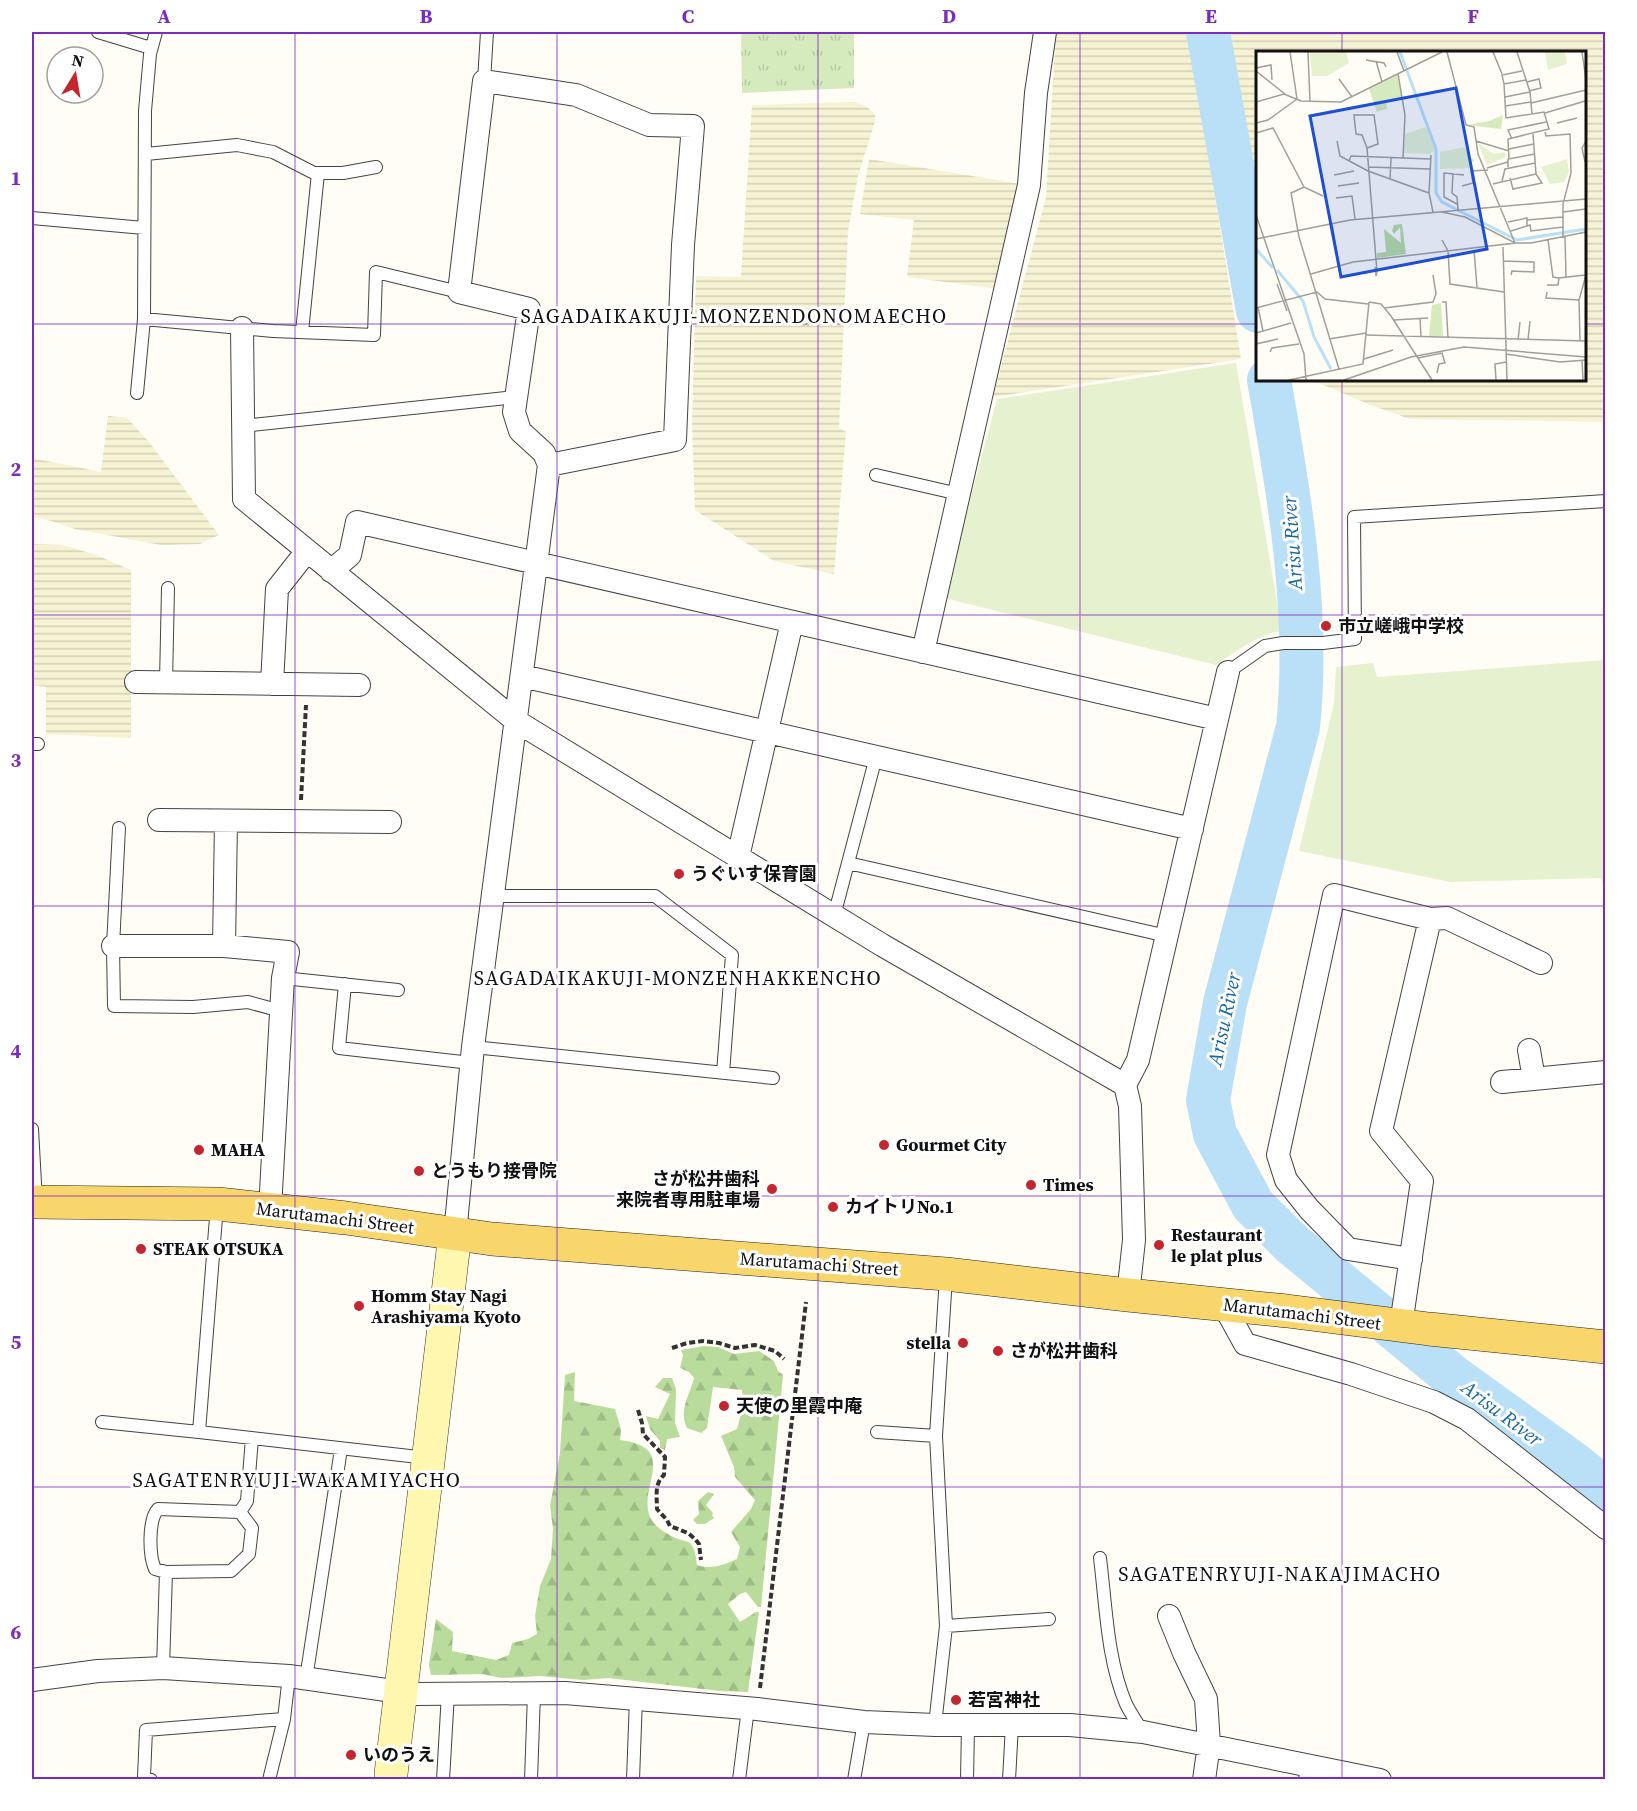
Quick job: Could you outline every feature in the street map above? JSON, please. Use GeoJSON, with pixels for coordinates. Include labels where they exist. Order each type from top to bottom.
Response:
{"type":"FeatureCollection","features":[{"type":"Feature","properties":{"kind":"main road","name":"Marutamachi Street"},"geometry":{"type":"LineString","coordinates":[[34,1202],[218,1204],[519,1241],[946,1274],[1365,1321],[1411,1320],[1605,1347]]}},
{"type":"Feature","properties":{"kind":"street"},"geometry":{"type":"LineString","coordinates":[[923,652],[1029,185],[1036,93],[1045,32]]}},
{"type":"Feature","properties":{"kind":"street"},"geometry":{"type":"LineString","coordinates":[[390,1778],[455,1234],[472,1055],[549,465],[544,453],[520,430],[514,412],[529,309],[459,292],[483,81],[576,95],[649,125],[693,126],[683,245],[675,440],[549,465]]}},
{"type":"Feature","properties":{"kind":"street"},"geometry":{"type":"LineString","coordinates":[[242,328],[244,499],[516,721],[834,915],[1125,1085]]}},
{"type":"Feature","properties":{"kind":"street"},"geometry":{"type":"LineString","coordinates":[[331,571],[350,555],[357,522],[1217,719]]}},
{"type":"Feature","properties":{"kind":"street"},"geometry":{"type":"LineString","coordinates":[[272,684],[277,589],[307,551]]}},
{"type":"Feature","properties":{"kind":"street"},"geometry":{"type":"LineString","coordinates":[[738,857],[792,622]]}},
{"type":"Feature","properties":{"kind":"street"},"geometry":{"type":"LineString","coordinates":[[1128,1295],[1134,1240],[1130,1106],[1125,1085],[1138,1060],[1228,672]]}},
{"type":"Feature","properties":{"kind":"street"},"geometry":{"type":"LineString","coordinates":[[522,676],[1192,829]]}},
{"type":"Feature","properties":{"kind":"street"},"geometry":{"type":"LineString","coordinates":[[136,682],[359,685]]}},
{"type":"Feature","properties":{"kind":"street"},"geometry":{"type":"LineString","coordinates":[[159,820],[390,822]]}},
{"type":"Feature","properties":{"kind":"street"},"geometry":{"type":"LineString","coordinates":[[224,946],[226,821]]}},
{"type":"Feature","properties":{"kind":"street"},"geometry":{"type":"LineString","coordinates":[[1411,1259],[1348,1249],[1309,1209],[1286,1180],[1278,1155],[1334,895],[1430,919],[1447,918],[1541,963]]}},
{"type":"Feature","properties":{"kind":"street"},"geometry":{"type":"LineString","coordinates":[[1411,1320],[1411,1259],[1422,1181],[1382,1131],[1430,919]]}},
{"type":"Feature","properties":{"kind":"street"},"geometry":{"type":"LineString","coordinates":[[113,946],[224,946],[288,952],[283,978],[270,1209]]}},
{"type":"Feature","properties":{"kind":"street"},"geometry":{"type":"LineString","coordinates":[[1529,1050],[1533,1079]]}},
{"type":"Feature","properties":{"kind":"street"},"geometry":{"type":"LineString","coordinates":[[1502,1082],[1605,1072]]}},
{"type":"Feature","properties":{"kind":"street"},"geometry":{"type":"LineString","coordinates":[[1223,1304],[1245,1344],[1351,1374],[1434,1402],[1467,1419],[1605,1528]]}},
{"type":"Feature","properties":{"kind":"street"},"geometry":{"type":"LineString","coordinates":[[1169,1616],[1206,1699],[1209,1744],[1204,1779]]}},
{"type":"Feature","properties":{"kind":"street"},"geometry":{"type":"LineString","coordinates":[[32,1680],[98,1671],[164,1668],[298,1678],[414,1694],[566,1693],[814,1712],[864,1722],[935,1725],[1070,1725],[1143,1732],[1209,1744],[1306,1772],[1380,1779]]}},
{"type":"Feature","properties":{"kind":"lane"},"geometry":{"type":"LineString","coordinates":[[98,32],[151,48]]}},
{"type":"Feature","properties":{"kind":"lane"},"geometry":{"type":"LineString","coordinates":[[137,393],[144,319],[145,111],[151,48],[156,32]]}},
{"type":"Feature","properties":{"kind":"lane"},"geometry":{"type":"LineString","coordinates":[[483,81],[487,32]]}},
{"type":"Feature","properties":{"kind":"lane"},"geometry":{"type":"LineString","coordinates":[[146,154],[237,145],[273,152],[314,173],[343,173],[376,167]]}},
{"type":"Feature","properties":{"kind":"lane"},"geometry":{"type":"LineString","coordinates":[[302,332],[318,173]]}},
{"type":"Feature","properties":{"kind":"lane"},"geometry":{"type":"LineString","coordinates":[[32,218],[144,228]]}},
{"type":"Feature","properties":{"kind":"lane"},"geometry":{"type":"LineString","coordinates":[[144,319],[242,328],[374,335],[376,272],[459,292]]}},
{"type":"Feature","properties":{"kind":"lane"},"geometry":{"type":"LineString","coordinates":[[243,426],[516,397]]}},
{"type":"Feature","properties":{"kind":"lane"},"geometry":{"type":"LineString","coordinates":[[876,475],[959,494]]}},
{"type":"Feature","properties":{"kind":"lane"},"geometry":{"type":"LineString","coordinates":[[1228,672],[1265,646],[1355,639],[1354,517],[1605,501]]}},
{"type":"Feature","properties":{"kind":"lane"},"geometry":{"type":"LineString","coordinates":[[166,682],[168,588]]}},
{"type":"Feature","properties":{"kind":"lane"},"geometry":{"type":"LineString","coordinates":[[834,915],[876,757]]}},
{"type":"Feature","properties":{"kind":"lane"},"geometry":{"type":"LineString","coordinates":[[119,828],[113,946],[114,1006],[193,1007],[248,1002],[281,1011]]}},
{"type":"Feature","properties":{"kind":"lane"},"geometry":{"type":"LineString","coordinates":[[848,863],[1167,936]]}},
{"type":"Feature","properties":{"kind":"lane"},"geometry":{"type":"LineString","coordinates":[[492,896],[655,896],[732,955],[723,1073]]}},
{"type":"Feature","properties":{"kind":"lane"},"geometry":{"type":"LineString","coordinates":[[283,978],[398,990]]}},
{"type":"Feature","properties":{"kind":"lane"},"geometry":{"type":"LineString","coordinates":[[345,984],[339,1048],[472,1055],[772,1078]]}},
{"type":"Feature","properties":{"kind":"lane"},"geometry":{"type":"LineString","coordinates":[[32,1129],[34,1202]]}},
{"type":"Feature","properties":{"kind":"lane"},"geometry":{"type":"LineString","coordinates":[[199,1432],[218,1204]]}},
{"type":"Feature","properties":{"kind":"lane"},"geometry":{"type":"LineString","coordinates":[[935,1725],[946,1626],[936,1436],[946,1274]]}},
{"type":"Feature","properties":{"kind":"lane"},"geometry":{"type":"LineString","coordinates":[[102,1422],[429,1458]]}},
{"type":"Feature","properties":{"kind":"lane"},"geometry":{"type":"LineString","coordinates":[[877,1432],[936,1436]]}},
{"type":"Feature","properties":{"kind":"lane"},"geometry":{"type":"LineString","coordinates":[[240,1512],[247,1501],[252,1438]]}},
{"type":"Feature","properties":{"kind":"lane"},"geometry":{"type":"LineString","coordinates":[[269,1779],[284,1719],[298,1678],[341,1449]]}},
{"type":"Feature","properties":{"kind":"lane"},"geometry":{"type":"LineString","coordinates":[[158,1509],[240,1512],[252,1528],[249,1554],[231,1571],[166,1572],[155,1569],[150,1558],[153,1514],[158,1509]]}},
{"type":"Feature","properties":{"kind":"lane"},"geometry":{"type":"LineString","coordinates":[[1100,1558],[1113,1660],[1127,1706],[1143,1732]]}},
{"type":"Feature","properties":{"kind":"lane"},"geometry":{"type":"LineString","coordinates":[[164,1668],[166,1572]]}},
{"type":"Feature","properties":{"kind":"lane"},"geometry":{"type":"LineString","coordinates":[[946,1626],[1049,1619]]}},
{"type":"Feature","properties":{"kind":"lane"},"geometry":{"type":"LineString","coordinates":[[443,1779],[448,1693]]}},
{"type":"Feature","properties":{"kind":"lane"},"geometry":{"type":"LineString","coordinates":[[531,1779],[534,1693]]}},
{"type":"Feature","properties":{"kind":"lane"},"geometry":{"type":"LineString","coordinates":[[633,1779],[636,1698]]}},
{"type":"Feature","properties":{"kind":"lane"},"geometry":{"type":"LineString","coordinates":[[739,1779],[753,1708]]}},
{"type":"Feature","properties":{"kind":"lane"},"geometry":{"type":"LineString","coordinates":[[151,1779],[144,1777],[146,1731],[284,1719]]}},
{"type":"Feature","properties":{"kind":"lane"},"geometry":{"type":"LineString","coordinates":[[854,1779],[864,1722]]}},
{"type":"Feature","properties":{"kind":"lane"},"geometry":{"type":"LineString","coordinates":[[967,1779],[968,1725]]}},
{"type":"Feature","properties":{"kind":"lane"},"geometry":{"type":"LineString","coordinates":[[1008,1779],[1012,1725]]}},
{"type":"Feature","properties":{"kind":"path"},"geometry":{"type":"LineString","coordinates":[[299,821],[305,746],[306,684]]}},
{"type":"Feature","properties":{"kind":"path"},"geometry":{"type":"LineString","coordinates":[[753,1708],[796,1361],[807,1302]]}},
{"type":"Feature","properties":{"kind":"path"},"geometry":{"type":"LineString","coordinates":[[672,1348],[703,1341],[735,1348],[755,1344],[775,1351],[784,1359]]}},
{"type":"Feature","properties":{"kind":"path"},"geometry":{"type":"LineString","coordinates":[[638,1410],[643,1434],[665,1457],[664,1475],[658,1480],[656,1486],[657,1509],[667,1520],[669,1526],[688,1533],[699,1544],[702,1560]]}},
{"type":"Feature","properties":{"kind":"shaded area"},"geometry":{"type":"Polygon","coordinates":[[[1056,32],[1189,32],[1241,359],[993,397],[1046,197],[1056,32]]]}},
{"type":"Feature","properties":{"kind":"shaded area"},"geometry":{"type":"Polygon","coordinates":[[[1220,32],[1605,32],[1605,422],[1410,419],[1314,381],[1586,381],[1586,51],[1256,51],[1256,243],[1220,32]]]}},
{"type":"Feature","properties":{"kind":"shaded area"},"geometry":{"type":"Polygon","coordinates":[[[855,102],[866,106],[875,114],[875,121],[858,176],[848,231],[839,428],[846,432],[834,574],[774,561],[695,510],[692,425],[696,276],[741,277],[752,105],[855,102]]]}},
{"type":"Feature","properties":{"kind":"shaded area"},"geometry":{"type":"Polygon","coordinates":[[[869,159],[1021,184],[999,289],[907,277],[914,220],[860,214],[869,159]]]}},
{"type":"Feature","properties":{"kind":"shaded area"},"geometry":{"type":"Polygon","coordinates":[[[108,416],[127,418],[149,442],[219,535],[200,544],[161,545],[75,529],[45,519],[32,518],[32,458],[101,472],[108,416]]]}},
{"type":"Feature","properties":{"kind":"shaded area"},"geometry":{"type":"Polygon","coordinates":[[[32,544],[63,545],[96,555],[131,570],[131,738],[46,734],[46,687],[32,685],[32,544]]]}},
{"type":"Feature","properties":{"kind":"green space"},"geometry":{"type":"Polygon","coordinates":[[[741,32],[854,32],[854,88],[742,93],[741,32]]]}},
{"type":"Feature","properties":{"kind":"green space"},"geometry":{"type":"Polygon","coordinates":[[[1236,363],[1282,631],[1256,640],[1216,665],[944,598],[997,399],[1236,363]]]}},
{"type":"Feature","properties":{"kind":"green space"},"geometry":{"type":"Polygon","coordinates":[[[1605,660],[1605,892],[1601,878],[1451,882],[1299,851],[1334,703],[1336,667],[1373,663],[1377,677],[1605,660]]]}},
{"type":"Feature","properties":{"kind":"green space"},"geometry":{"type":"Polygon","coordinates":[[[704,1346],[718,1347],[734,1354],[759,1351],[774,1361],[778,1371],[783,1375],[761,1607],[758,1607],[746,1592],[728,1604],[740,1622],[759,1612],[748,1692],[608,1678],[583,1680],[540,1676],[502,1678],[482,1674],[431,1675],[429,1665],[436,1619],[453,1632],[452,1651],[496,1660],[509,1655],[512,1643],[537,1634],[535,1616],[540,1586],[551,1559],[553,1529],[550,1506],[560,1453],[565,1375],[575,1372],[574,1401],[615,1409],[621,1429],[620,1440],[638,1444],[649,1451],[653,1460],[653,1471],[648,1507],[654,1523],[668,1534],[690,1543],[697,1565],[712,1567],[737,1559],[740,1547],[731,1532],[751,1509],[755,1500],[735,1477],[734,1467],[721,1436],[737,1429],[743,1407],[742,1390],[713,1387],[707,1428],[701,1433],[687,1428],[684,1409],[694,1378],[689,1372],[680,1368],[683,1355],[681,1350],[704,1346]]]}},
{"type":"Feature","properties":{"kind":"green space"},"geometry":{"type":"Polygon","coordinates":[[[663,1378],[672,1378],[676,1389],[675,1423],[680,1437],[667,1439],[665,1450],[660,1448],[660,1441],[650,1429],[646,1416],[658,1419],[670,1394],[655,1387],[663,1378]]]}},
{"type":"Feature","properties":{"kind":"green space"},"geometry":{"type":"Polygon","coordinates":[[[708,1492],[714,1494],[706,1505],[714,1518],[705,1524],[697,1524],[693,1520],[699,1514],[698,1501],[708,1492]]]}},
{"type":"Feature","properties":{"kind":"waterway","name":"Arisu River"},"geometry":{"type":"LineString","coordinates":[[1208,32],[1256,300]]}},
{"type":"Feature","properties":{"kind":"waterway","name":"Arisu River"},"geometry":{"type":"LineString","coordinates":[[1269,381],[1296,553],[1301,640],[1298,727],[1225,1003],[1208,1100],[1215,1134],[1253,1205],[1291,1243],[1452,1376],[1574,1464],[1606,1490]]}},
{"type":"Feature","properties":{"kind":"place","name":"市立嵯峨中学校"},"geometry":{"type":"Point","coordinates":[1326,626]}},
{"type":"Feature","properties":{"kind":"place","name":"うぐいす保育園"},"geometry":{"type":"Point","coordinates":[679,874]}},
{"type":"Feature","properties":{"kind":"place","name":"Gourmet City"},"geometry":{"type":"Point","coordinates":[884,1145]}},
{"type":"Feature","properties":{"kind":"place","name":"MAHA"},"geometry":{"type":"Point","coordinates":[199,1150]}},
{"type":"Feature","properties":{"kind":"place","name":"とうもり接骨院"},"geometry":{"type":"Point","coordinates":[419,1171]}},
{"type":"Feature","properties":{"kind":"place","name":"Times"},"geometry":{"type":"Point","coordinates":[1031,1185]}},
{"type":"Feature","properties":{"kind":"place","name":"さが松井歯科 来院者専用駐車場"},"geometry":{"type":"Point","coordinates":[772,1189]}},
{"type":"Feature","properties":{"kind":"place","name":"カイトリNo.1"},"geometry":{"type":"Point","coordinates":[833,1207]}},
{"type":"Feature","properties":{"kind":"place","name":"Restaurant le plat plus"},"geometry":{"type":"Point","coordinates":[1159,1245]}},
{"type":"Feature","properties":{"kind":"place","name":"STEAK OTSUKA"},"geometry":{"type":"Point","coordinates":[141,1249]}},
{"type":"Feature","properties":{"kind":"place","name":"Homm Stay Nagi Arashiyama Kyoto"},"geometry":{"type":"Point","coordinates":[359,1306]}},
{"type":"Feature","properties":{"kind":"place","name":"stella"},"geometry":{"type":"Point","coordinates":[963,1343]}},
{"type":"Feature","properties":{"kind":"place","name":"さが松井歯科"},"geometry":{"type":"Point","coordinates":[998,1351]}},
{"type":"Feature","properties":{"kind":"place","name":"天使の里霞中庵"},"geometry":{"type":"Point","coordinates":[724,1406]}},
{"type":"Feature","properties":{"kind":"place","name":"若宮神社"},"geometry":{"type":"Point","coordinates":[956,1700]}},
{"type":"Feature","properties":{"kind":"place","name":"いのうえ"},"geometry":{"type":"Point","coordinates":[351,1755]}},
{"type":"Feature","properties":{"kind":"district","name":"SAGADAIKAKUJI-MONZENDONOMAECHO"},"geometry":{"type":"Point","coordinates":[734,316]}},
{"type":"Feature","properties":{"kind":"district","name":"SAGADAIKAKUJI-MONZENHAKKENCHO"},"geometry":{"type":"Point","coordinates":[678,978]}},
{"type":"Feature","properties":{"kind":"district","name":"SAGATENRYUJI-WAKAMIYACHO"},"geometry":{"type":"Point","coordinates":[297,1480]}},
{"type":"Feature","properties":{"kind":"district","name":"SAGATENRYUJI-NAKAJIMACHO"},"geometry":{"type":"Point","coordinates":[1280,1574]}}]}
